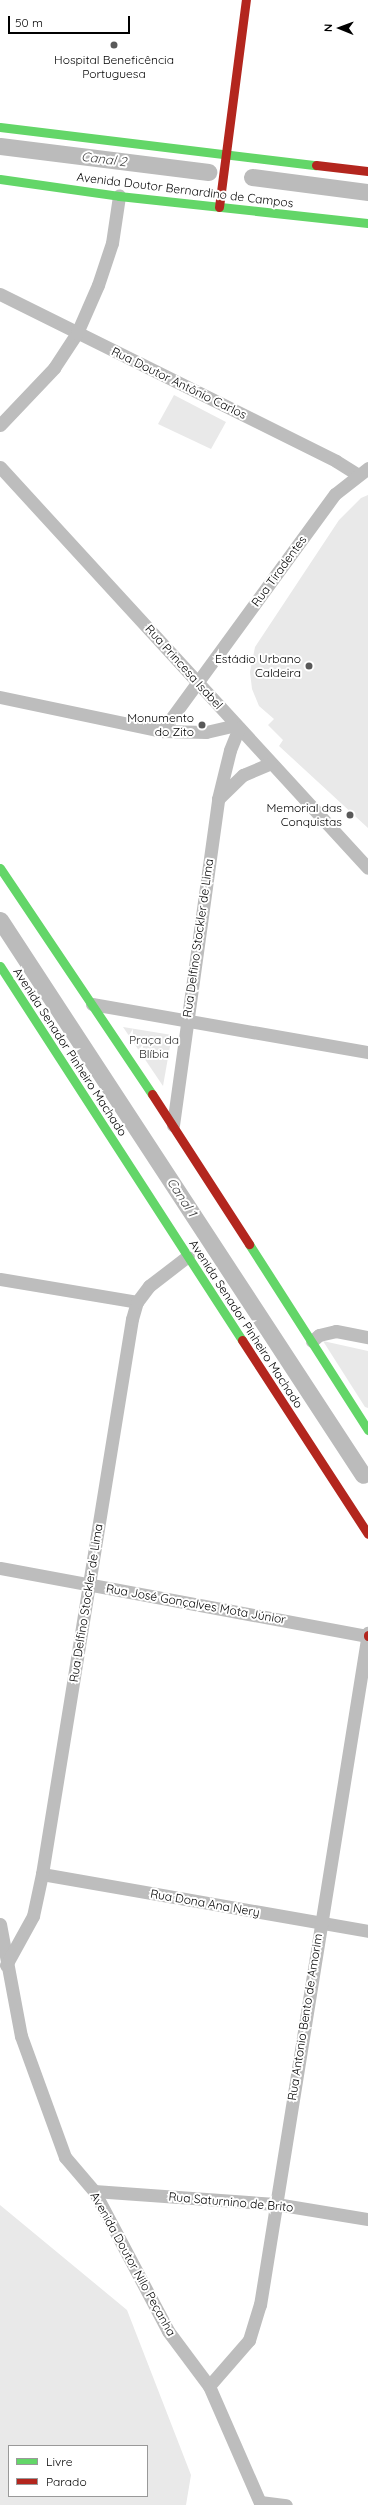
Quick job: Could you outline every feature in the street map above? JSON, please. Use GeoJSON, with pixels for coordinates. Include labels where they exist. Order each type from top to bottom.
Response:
{"type":"FeatureCollection","features":[{"type":"Feature","properties":{"kind":"main road"},"geometry":{"type":"LineString","coordinates":[[219,207],[246,0]]}},
{"type":"Feature","properties":{"kind":"main road"},"geometry":{"type":"LineString","coordinates":[[0,127],[368,171]]}},
{"type":"Feature","properties":{"kind":"main road","name":"Avenida Doutor Bernardino de Campos"},"geometry":{"type":"LineString","coordinates":[[0,179],[119,196],[368,223]]}},
{"type":"Feature","properties":{"kind":"main road"},"geometry":{"type":"LineString","coordinates":[[0,868],[173,1125],[365,1421],[368,1430]]}},
{"type":"Feature","properties":{"kind":"main road","name":"Avenida Senador Pinheiro Machado"},"geometry":{"type":"LineString","coordinates":[[0,966],[366,1530]]}},
{"type":"Feature","properties":{"kind":"main road"},"geometry":{"type":"LineString","coordinates":[[366,1512],[366,1530]]}},
{"type":"Feature","properties":{"kind":"street"},"geometry":{"type":"LineString","coordinates":[[0,425],[54,368],[77,333],[98,285],[112,243],[119,196]]}},
{"type":"Feature","properties":{"kind":"street","name":"Rua Doutor Antônio Carlos"},"geometry":{"type":"LineString","coordinates":[[0,294],[336,461],[362,471]]}},
{"type":"Feature","properties":{"kind":"street","name":"Rua Princesa Isabel"},"geometry":{"type":"LineString","coordinates":[[0,467],[368,868]]}},
{"type":"Feature","properties":{"kind":"street","name":"Rua Tiradentes"},"geometry":{"type":"LineString","coordinates":[[162,731],[199,684],[335,494],[362,471]]}},
{"type":"Feature","properties":{"kind":"street"},"geometry":{"type":"LineString","coordinates":[[0,697],[162,731],[200,732],[238,727]]}},
{"type":"Feature","properties":{"kind":"street","name":"Rua Delfino Stockler de Lima"},"geometry":{"type":"LineString","coordinates":[[173,1125],[186,1020],[218,799],[230,750],[238,727]]}},
{"type":"Feature","properties":{"kind":"street"},"geometry":{"type":"LineString","coordinates":[[218,799],[243,775],[271,763]]}},
{"type":"Feature","properties":{"kind":"street"},"geometry":{"type":"LineString","coordinates":[[92,1004],[368,1052]]}},
{"type":"Feature","properties":{"kind":"street","name":"Rua Delfino Stockler de Lima"},"geometry":{"type":"LineString","coordinates":[[6,1965],[34,1916],[137,1302],[149,1286],[188,1256]]}},
{"type":"Feature","properties":{"kind":"street"},"geometry":{"type":"LineString","coordinates":[[0,1278],[137,1302]]}},
{"type":"Feature","properties":{"kind":"street"},"geometry":{"type":"LineString","coordinates":[[312,1341],[319,1335],[336,1331],[368,1337]]}},
{"type":"Feature","properties":{"kind":"street","name":"Rua José Gonçalves Mota Júnior"},"geometry":{"type":"LineString","coordinates":[[0,1568],[368,1635]]}},
{"type":"Feature","properties":{"kind":"street","name":"Rua Antonio Bento de Amorim"},"geometry":{"type":"LineString","coordinates":[[209,2386],[249,2340],[260,2305],[320,1923],[368,1635]]}},
{"type":"Feature","properties":{"kind":"street","name":"Rua Dona Ana Nery"},"geometry":{"type":"LineString","coordinates":[[42,1874],[368,1931]]}},
{"type":"Feature","properties":{"kind":"street","name":"Avenida Doutor Nilo Peçanha"},"geometry":{"type":"LineString","coordinates":[[0,1924],[6,1965],[21,2036],[65,2157],[94,2191],[168,2330],[209,2386],[261,2503]]}},
{"type":"Feature","properties":{"kind":"street","name":"Rua Saturnino de Brito"},"geometry":{"type":"LineString","coordinates":[[94,2191],[276,2204],[368,2219]]}},
{"type":"Feature","properties":{"kind":"street"},"geometry":{"type":"LineString","coordinates":[[261,2503],[286,2505]]}},
{"type":"Feature","properties":{"kind":"green space"},"geometry":{"type":"Polygon","coordinates":[[[174,395],[226,422],[211,449],[158,424],[174,395]]]}},
{"type":"Feature","properties":{"kind":"green space","name":"Estádio Urbano Caldeira"},"geometry":{"type":"Polygon","coordinates":[[[368,495],[368,828],[279,746],[283,740],[268,725],[274,719],[259,706],[252,689],[250,672],[255,647],[339,520],[361,498],[368,495]]]}},
{"type":"Feature","properties":{"kind":"green space","name":"Praça da Blíbia"},"geometry":{"type":"Polygon","coordinates":[[[123,1027],[172,1035],[163,1086],[123,1027]]]}},
{"type":"Feature","properties":{"kind":"green space"},"geometry":{"type":"Polygon","coordinates":[[[323,1341],[368,1351],[368,1408],[365,1407],[323,1341]]]}},
{"type":"Feature","properties":{"kind":"green space"},"geometry":{"type":"Polygon","coordinates":[[[0,2205],[127,2310],[191,2475],[186,2505],[0,2505],[0,2205]]]}},
{"type":"Feature","properties":{"kind":"waterway","name":"Canal 2"},"geometry":{"type":"LineString","coordinates":[[0,146],[208,172]]}},
{"type":"Feature","properties":{"kind":"waterway","name":"Canal 2"},"geometry":{"type":"LineString","coordinates":[[252,177],[368,192]]}},
{"type":"Feature","properties":{"kind":"waterway","name":"Canal 1"},"geometry":{"type":"LineString","coordinates":[[0,920],[363,1475]]}},
{"type":"Feature","properties":{"kind":"traffic: fast"},"geometry":{"type":"LineString","coordinates":[[0,127],[316,165]]}},
{"type":"Feature","properties":{"kind":"traffic: fast"},"geometry":{"type":"LineString","coordinates":[[0,179],[119,196],[368,223]]}},
{"type":"Feature","properties":{"kind":"traffic: fast"},"geometry":{"type":"LineString","coordinates":[[0,868],[152,1094]]}},
{"type":"Feature","properties":{"kind":"traffic: fast"},"geometry":{"type":"LineString","coordinates":[[0,966],[242,1340]]}},
{"type":"Feature","properties":{"kind":"traffic: fast"},"geometry":{"type":"LineString","coordinates":[[249,1244],[368,1430]]}},
{"type":"Feature","properties":{"kind":"traffic: jam"},"geometry":{"type":"LineString","coordinates":[[219,207],[246,0]]}},
{"type":"Feature","properties":{"kind":"traffic: jam"},"geometry":{"type":"LineString","coordinates":[[316,165],[368,171]]}},
{"type":"Feature","properties":{"kind":"traffic: jam"},"geometry":{"type":"LineString","coordinates":[[152,1094],[249,1244]]}},
{"type":"Feature","properties":{"kind":"traffic: jam"},"geometry":{"type":"LineString","coordinates":[[242,1340],[368,1534]]}},
{"type":"Feature","properties":{"kind":"place","name":"Hospital Beneficência Portuguesa"},"geometry":{"type":"Point","coordinates":[114,45]}},
{"type":"Feature","properties":{"kind":"place","name":"Estádio Urbano Caldeira"},"geometry":{"type":"Point","coordinates":[309,666]}},
{"type":"Feature","properties":{"kind":"place","name":"Monumento do Zito"},"geometry":{"type":"Point","coordinates":[202,725]}},
{"type":"Feature","properties":{"kind":"place","name":"Memorial das Conquistas"},"geometry":{"type":"Point","coordinates":[350,815]}}]}
